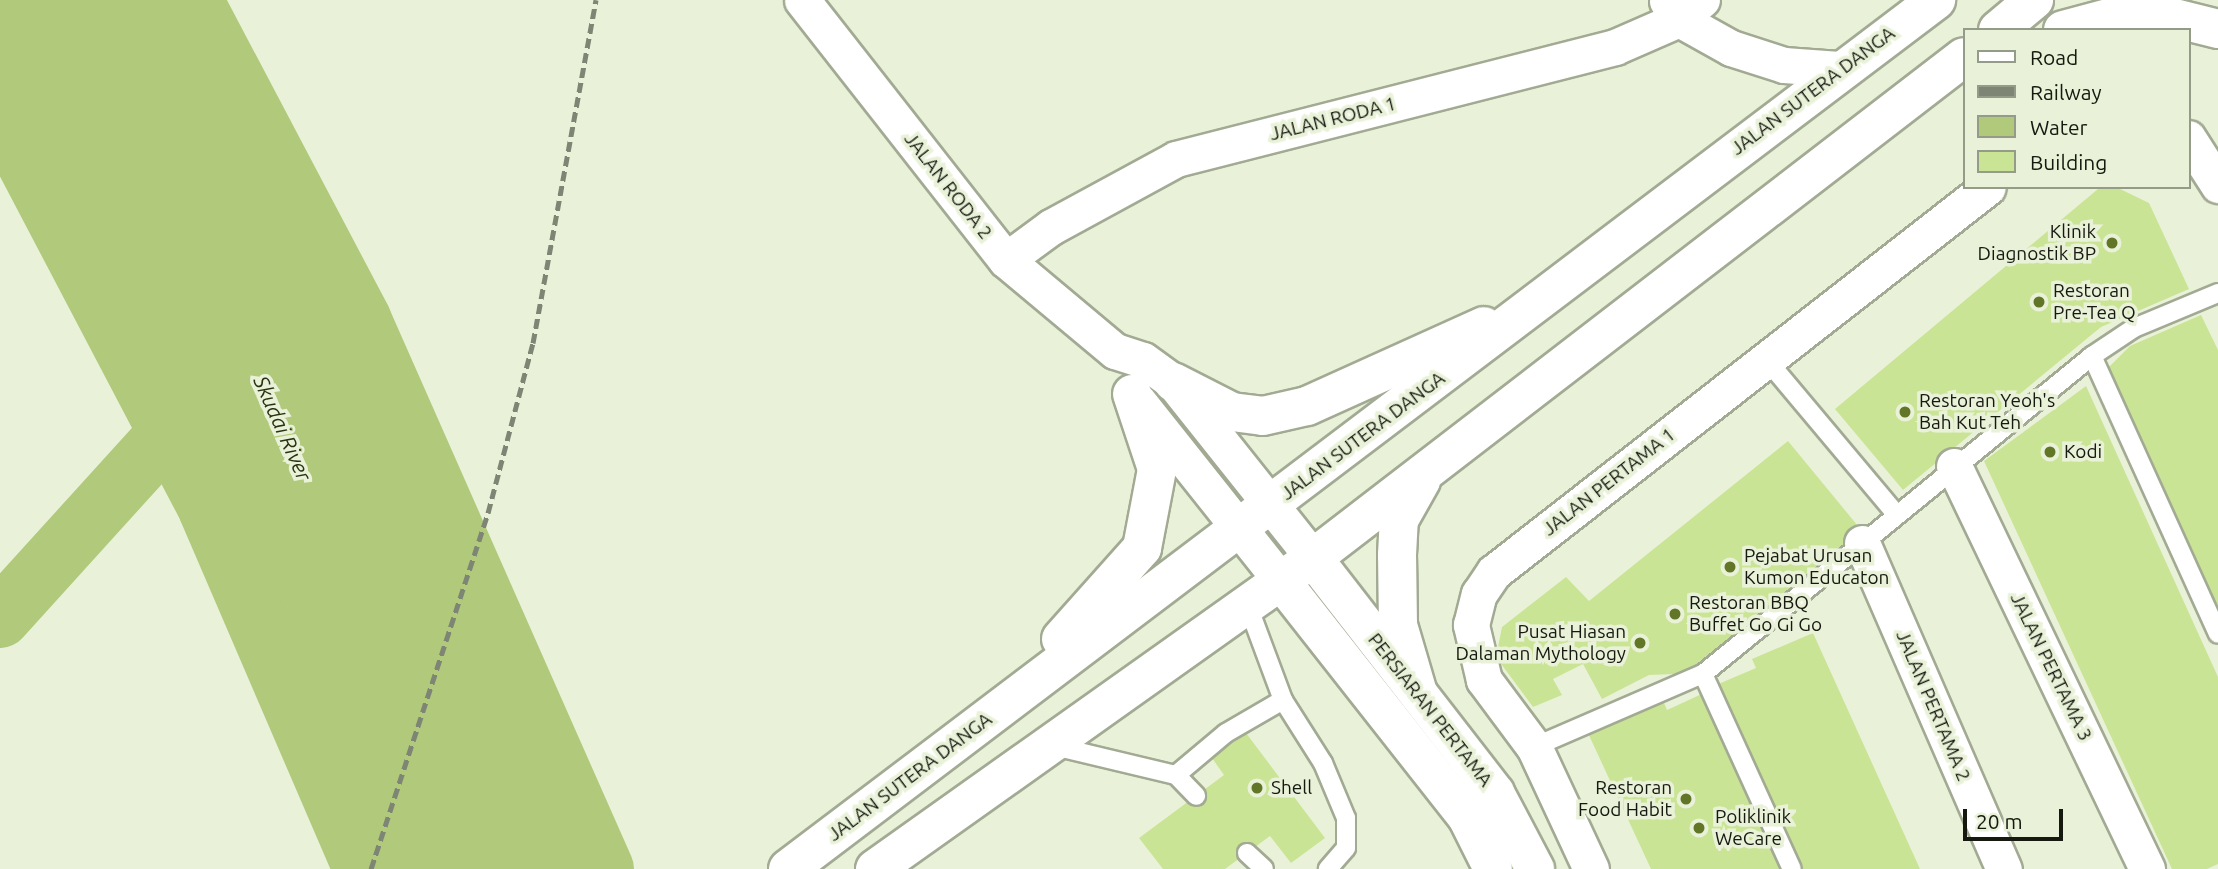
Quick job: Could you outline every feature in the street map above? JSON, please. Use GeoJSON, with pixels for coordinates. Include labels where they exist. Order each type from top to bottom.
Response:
{"type":"FeatureCollection","features":[{"type":"Feature","properties":{"kind":"main road","name":"JALAN SUTERA DANGA"},"geometry":{"type":"LineString","coordinates":[[788,869],[1272,506],[1839,69],[1936,0]]}},
{"type":"Feature","properties":{"kind":"main road"},"geometry":{"type":"LineString","coordinates":[[2000,28],[2035,0]]}},
{"type":"Feature","properties":{"kind":"main road"},"geometry":{"type":"LineString","coordinates":[[2070,28],[2119,15],[2158,14],[2218,29]]}},
{"type":"Feature","properties":{"kind":"main road"},"geometry":{"type":"LineString","coordinates":[[874,869],[1282,582],[1880,127],[1962,59]]}},
{"type":"Feature","properties":{"kind":"main road"},"geometry":{"type":"LineString","coordinates":[[1880,127],[1962,82]]}},
{"type":"Feature","properties":{"kind":"main road"},"geometry":{"type":"LineString","coordinates":[[1173,382],[1232,412],[1263,416],[1307,406],[1538,303]]}},
{"type":"Feature","properties":{"kind":"main road"},"geometry":{"type":"LineString","coordinates":[[961,739],[1115,586],[1142,548],[1157,469],[1132,394]]}},
{"type":"Feature","properties":{"kind":"main road"},"geometry":{"type":"LineString","coordinates":[[1418,693],[1398,625],[1397,555],[1399,520],[1426,473]]}},
{"type":"Feature","properties":{"kind":"main road","name":"PERSIARAN PERTAMA"},"geometry":{"type":"LineString","coordinates":[[1313,558],[1495,793],[1535,869]]}},
{"type":"Feature","properties":{"kind":"main road","name":"PERSIARAN PERTAMA"},"geometry":{"type":"LineString","coordinates":[[1282,582],[1467,817],[1493,869]]}},
{"type":"Feature","properties":{"kind":"street","name":"JALAN RODA 2"},"geometry":{"type":"LineString","coordinates":[[802,0],[1006,260],[1115,351],[1143,360],[1173,382],[1313,558]]}},
{"type":"Feature","properties":{"kind":"street","name":"JALAN RODA 1"},"geometry":{"type":"LineString","coordinates":[[1006,260],[1051,227],[1176,159],[1615,47],[1682,6]]}},
{"type":"Feature","properties":{"kind":"street"},"geometry":{"type":"LineString","coordinates":[[1682,6],[1731,48],[1784,65],[1839,69]]}},
{"type":"Feature","properties":{"kind":"street"},"geometry":{"type":"LineString","coordinates":[[2190,141],[2218,185]]}},
{"type":"Feature","properties":{"kind":"street","name":"JALAN PERTAMA 1"},"geometry":{"type":"LineString","coordinates":[[1591,869],[1534,747],[1484,680],[1474,651],[1471,625],[1479,594],[1494,572],[1985,189]]}},
{"type":"Feature","properties":{"kind":"street","name":"JALAN RODA 2"},"geometry":{"type":"LineString","coordinates":[[1115,351],[1132,394],[1282,582]]}},
{"type":"Feature","properties":{"kind":"street","name":"JALAN PERTAMA 3"},"geometry":{"type":"LineString","coordinates":[[1954,466],[2147,869]]}},
{"type":"Feature","properties":{"kind":"street","name":"JALAN PERTAMA 2"},"geometry":{"type":"LineString","coordinates":[[1862,543],[2004,869]]}},
{"type":"Feature","properties":{"kind":"lane"},"geometry":{"type":"LineString","coordinates":[[1534,747],[1703,674],[1954,466],[2092,356],[2134,328],[2218,293]]}},
{"type":"Feature","properties":{"kind":"lane"},"geometry":{"type":"LineString","coordinates":[[2092,356],[2218,634]]}},
{"type":"Feature","properties":{"kind":"lane"},"geometry":{"type":"LineString","coordinates":[[1766,359],[1896,514]]}},
{"type":"Feature","properties":{"kind":"lane"},"geometry":{"type":"LineString","coordinates":[[1248,606],[1283,700],[1323,763],[1346,818],[1346,848],[1328,869]]}},
{"type":"Feature","properties":{"kind":"lane"},"geometry":{"type":"LineString","coordinates":[[1703,674],[1792,869]]}},
{"type":"Feature","properties":{"kind":"lane"},"geometry":{"type":"LineString","coordinates":[[1175,775],[1226,733],[1283,700]]}},
{"type":"Feature","properties":{"kind":"lane"},"geometry":{"type":"LineString","coordinates":[[1049,746],[1175,775],[1196,796]]}},
{"type":"Feature","properties":{"kind":"lane"},"geometry":{"type":"LineString","coordinates":[[1247,853],[1264,869]]}},
{"type":"Feature","properties":{"kind":"water","name":"Skudai River"},"geometry":{"type":"Polygon","coordinates":[[[0,0],[193,0],[361,319],[604,869],[363,869],[208,509],[0,112],[0,0]]]}},
{"type":"Feature","properties":{"kind":"building"},"geometry":{"type":"Polygon","coordinates":[[[2098,189],[2120,189],[2149,203],[2189,289],[2101,327],[1903,490],[1835,409],[2098,189]]]}},
{"type":"Feature","properties":{"kind":"building"},"geometry":{"type":"Polygon","coordinates":[[[2201,315],[2218,350],[2218,608],[2108,368],[2130,346],[2201,315]]]}},
{"type":"Feature","properties":{"kind":"building"},"geometry":{"type":"Polygon","coordinates":[[[2086,386],[2218,677],[2218,864],[2207,869],[2172,869],[1984,461],[2086,386]]]}},
{"type":"Feature","properties":{"kind":"building"},"geometry":{"type":"Polygon","coordinates":[[[1788,441],[1867,537],[1700,673],[1649,675],[1602,699],[1583,664],[1553,679],[1562,695],[1533,707],[1496,657],[1502,627],[1566,577],[1589,601],[1788,441]]]}},
{"type":"Feature","properties":{"kind":"building"},"geometry":{"type":"Polygon","coordinates":[[[1813,633],[1920,869],[1799,869],[1716,685],[1756,668],[1752,659],[1813,633]]]}},
{"type":"Feature","properties":{"kind":"building"},"geometry":{"type":"Polygon","coordinates":[[[1704,693],[1785,869],[1651,869],[1587,731],[1661,696],[1667,710],[1704,693]]]}},
{"type":"Feature","properties":{"kind":"building"},"geometry":{"type":"Polygon","coordinates":[[[1246,733],[1325,838],[1291,863],[1270,836],[1225,869],[1163,869],[1139,838],[1224,775],[1212,758],[1246,733]]]}},
{"type":"Feature","properties":{"kind":"waterway"},"geometry":{"type":"LineString","coordinates":[[193,0],[361,319],[604,869]]}},
{"type":"Feature","properties":{"kind":"waterway"},"geometry":{"type":"LineString","coordinates":[[0,112],[208,509],[363,869]]}},
{"type":"Feature","properties":{"kind":"waterway"},"geometry":{"type":"LineString","coordinates":[[0,618],[168,433],[199,413]]}},
{"type":"Feature","properties":{"kind":"railway"},"geometry":{"type":"LineString","coordinates":[[371,869],[488,513],[533,343],[596,0]]}},
{"type":"Feature","properties":{"kind":"place","name":"Klinik Diagnostik BP"},"geometry":{"type":"Point","coordinates":[2112,243]}},
{"type":"Feature","properties":{"kind":"place","name":"Restoran Pre-Tea Q"},"geometry":{"type":"Point","coordinates":[2039,302]}},
{"type":"Feature","properties":{"kind":"place","name":"Restoran Yeoh's Bah Kut Teh"},"geometry":{"type":"Point","coordinates":[1905,412]}},
{"type":"Feature","properties":{"kind":"place","name":"Kodi"},"geometry":{"type":"Point","coordinates":[2050,452]}},
{"type":"Feature","properties":{"kind":"place","name":"Pejabat Urusan Kumon Educaton"},"geometry":{"type":"Point","coordinates":[1730,567]}},
{"type":"Feature","properties":{"kind":"place","name":"Restoran BBQ Buffet Go Gi Go"},"geometry":{"type":"Point","coordinates":[1675,614]}},
{"type":"Feature","properties":{"kind":"place","name":"Pusat Hiasan Dalaman Mythology"},"geometry":{"type":"Point","coordinates":[1640,643]}},
{"type":"Feature","properties":{"kind":"place","name":"Shell"},"geometry":{"type":"Point","coordinates":[1257,788]}},
{"type":"Feature","properties":{"kind":"place","name":"Restoran Food Habit"},"geometry":{"type":"Point","coordinates":[1686,799]}},
{"type":"Feature","properties":{"kind":"place","name":"Poliklinik WeCare"},"geometry":{"type":"Point","coordinates":[1699,828]}}]}
